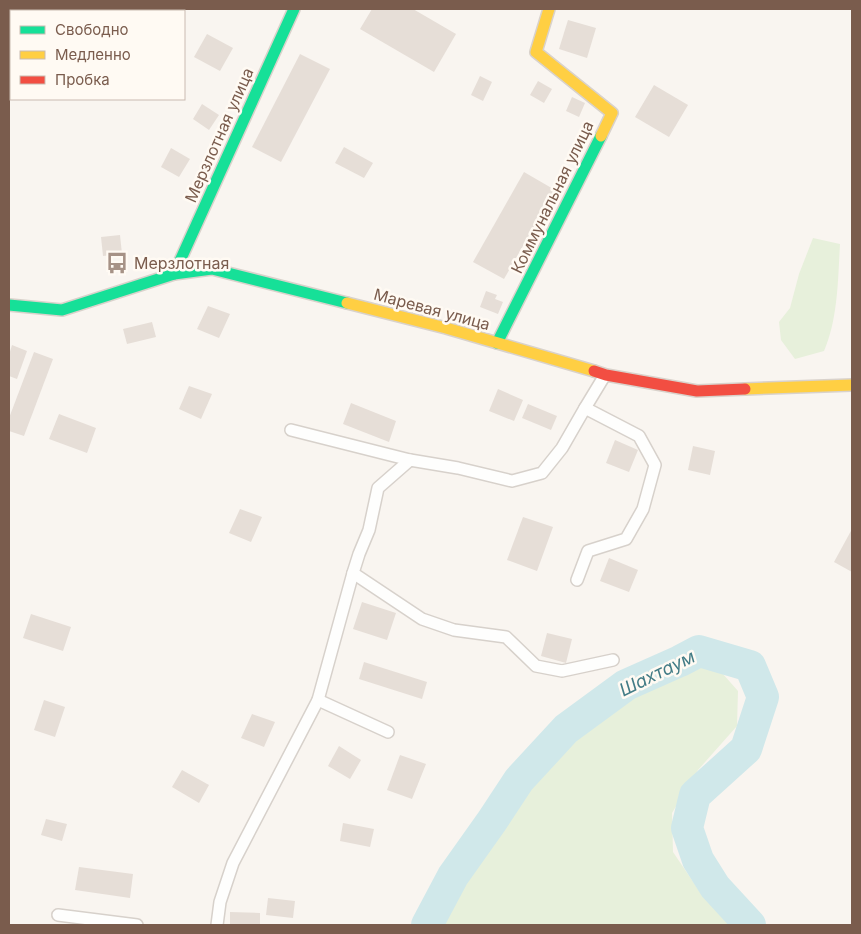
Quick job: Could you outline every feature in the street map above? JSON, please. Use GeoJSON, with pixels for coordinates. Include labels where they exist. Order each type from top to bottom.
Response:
{"type":"FeatureCollection","features":[{"type":"Feature","properties":{"kind":"street","name":"Мерзлотная улица"},"geometry":{"type":"LineString","coordinates":[[174,274],[294,9]]}},
{"type":"Feature","properties":{"kind":"street","name":"Коммунальная улица"},"geometry":{"type":"LineString","coordinates":[[497,343],[612,113],[536,52],[549,9]]}},
{"type":"Feature","properties":{"kind":"street","name":"Маревая улица"},"geometry":{"type":"LineString","coordinates":[[9,305],[62,310],[174,274],[212,269],[446,328],[606,375],[697,392],[852,386]]}},
{"type":"Feature","properties":{"kind":"lane"},"geometry":{"type":"LineString","coordinates":[[292,430],[410,460],[458,468],[512,481],[542,473],[562,448],[606,375]]}},
{"type":"Feature","properties":{"kind":"lane"},"geometry":{"type":"LineString","coordinates":[[577,580],[588,551],[626,538],[643,509],[655,465],[639,436],[585,408]]}},
{"type":"Feature","properties":{"kind":"lane"},"geometry":{"type":"LineString","coordinates":[[217,925],[220,902],[233,863],[318,700],[358,554],[369,530],[378,488],[410,460]]}},
{"type":"Feature","properties":{"kind":"lane"},"geometry":{"type":"LineString","coordinates":[[353,573],[422,619],[454,630],[506,637],[536,666],[562,671],[613,660]]}},
{"type":"Feature","properties":{"kind":"lane"},"geometry":{"type":"LineString","coordinates":[[318,700],[388,732]]}},
{"type":"Feature","properties":{"kind":"lane"},"geometry":{"type":"LineString","coordinates":[[58,915],[137,925]]}},
{"type":"Feature","properties":{"kind":"green space"},"geometry":{"type":"Polygon","coordinates":[[[813,238],[840,244],[835,312],[829,339],[824,351],[795,359],[781,340],[779,322],[790,308],[799,274],[813,238]]]}},
{"type":"Feature","properties":{"kind":"green space"},"geometry":{"type":"Polygon","coordinates":[[[715,665],[738,691],[737,726],[698,770],[672,813],[673,852],[700,892],[735,925],[441,925],[498,832],[557,752],[630,696],[689,666],[715,665]]]}},
{"type":"Feature","properties":{"kind":"building"},"geometry":{"type":"Polygon","coordinates":[[[372,9],[413,9],[456,34],[434,72],[360,29],[372,9]]]}},
{"type":"Feature","properties":{"kind":"building"},"geometry":{"type":"Polygon","coordinates":[[[568,20],[596,28],[587,58],[559,49],[568,20]]]}},
{"type":"Feature","properties":{"kind":"building"},"geometry":{"type":"Polygon","coordinates":[[[207,34],[233,48],[220,71],[194,57],[207,34]]]}},
{"type":"Feature","properties":{"kind":"building"},"geometry":{"type":"Polygon","coordinates":[[[300,54],[330,69],[281,162],[252,147],[300,54]]]}},
{"type":"Feature","properties":{"kind":"building"},"geometry":{"type":"Polygon","coordinates":[[[480,76],[492,82],[483,101],[471,95],[480,76]]]}},
{"type":"Feature","properties":{"kind":"building"},"geometry":{"type":"Polygon","coordinates":[[[538,81],[552,89],[544,103],[530,95],[538,81]]]}},
{"type":"Feature","properties":{"kind":"building"},"geometry":{"type":"Polygon","coordinates":[[[654,85],[688,105],[669,137],[635,117],[654,85]]]}},
{"type":"Feature","properties":{"kind":"building"},"geometry":{"type":"Polygon","coordinates":[[[572,97],[585,103],[579,117],[566,111],[572,97]]]}},
{"type":"Feature","properties":{"kind":"building"},"geometry":{"type":"Polygon","coordinates":[[[202,104],[219,115],[209,130],[193,119],[202,104]]]}},
{"type":"Feature","properties":{"kind":"building"},"geometry":{"type":"Polygon","coordinates":[[[344,147],[373,163],[364,178],[335,163],[344,147]]]}},
{"type":"Feature","properties":{"kind":"building"},"geometry":{"type":"Polygon","coordinates":[[[171,148],[190,159],[179,177],[161,167],[171,148]]]}},
{"type":"Feature","properties":{"kind":"building"},"geometry":{"type":"Polygon","coordinates":[[[524,172],[555,190],[504,279],[473,262],[524,172]]]}},
{"type":"Feature","properties":{"kind":"building"},"geometry":{"type":"Polygon","coordinates":[[[120,235],[122,254],[103,256],[101,237],[120,235]]]}},
{"type":"Feature","properties":{"kind":"building"},"geometry":{"type":"Polygon","coordinates":[[[486,291],[497,295],[495,299],[503,302],[498,314],[480,307],[486,291]]]}},
{"type":"Feature","properties":{"kind":"building"},"geometry":{"type":"Polygon","coordinates":[[[208,306],[230,314],[219,338],[197,329],[208,306]]]}},
{"type":"Feature","properties":{"kind":"building"},"geometry":{"type":"Polygon","coordinates":[[[152,322],[156,337],[127,344],[123,329],[152,322]]]}},
{"type":"Feature","properties":{"kind":"building"},"geometry":{"type":"Polygon","coordinates":[[[12,345],[27,351],[17,379],[9,376],[9,355],[12,345]]]}},
{"type":"Feature","properties":{"kind":"building"},"geometry":{"type":"Polygon","coordinates":[[[34,352],[53,359],[24,436],[9,431],[9,418],[34,352]]]}},
{"type":"Feature","properties":{"kind":"building"},"geometry":{"type":"Polygon","coordinates":[[[189,386],[212,394],[201,419],[179,409],[189,386]]]}},
{"type":"Feature","properties":{"kind":"building"},"geometry":{"type":"Polygon","coordinates":[[[498,389],[523,400],[514,421],[489,411],[498,389]]]}},
{"type":"Feature","properties":{"kind":"building"},"geometry":{"type":"Polygon","coordinates":[[[351,403],[396,421],[389,442],[343,424],[351,403]]]}},
{"type":"Feature","properties":{"kind":"building"},"geometry":{"type":"Polygon","coordinates":[[[528,404],[557,416],[551,430],[522,418],[528,404]]]}},
{"type":"Feature","properties":{"kind":"building"},"geometry":{"type":"Polygon","coordinates":[[[59,414],[96,428],[87,453],[49,439],[59,414]]]}},
{"type":"Feature","properties":{"kind":"building"},"geometry":{"type":"Polygon","coordinates":[[[615,440],[638,450],[629,472],[606,463],[615,440]]]}},
{"type":"Feature","properties":{"kind":"building"},"geometry":{"type":"Polygon","coordinates":[[[693,446],[715,451],[710,475],[688,470],[693,446]]]}},
{"type":"Feature","properties":{"kind":"building"},"geometry":{"type":"Polygon","coordinates":[[[240,509],[262,517],[251,542],[229,533],[240,509]]]}},
{"type":"Feature","properties":{"kind":"building"},"geometry":{"type":"Polygon","coordinates":[[[523,517],[553,527],[537,571],[507,560],[523,517]]]}},
{"type":"Feature","properties":{"kind":"building"},"geometry":{"type":"Polygon","coordinates":[[[852,529],[852,572],[834,562],[852,529]]]}},
{"type":"Feature","properties":{"kind":"building"},"geometry":{"type":"Polygon","coordinates":[[[609,558],[638,570],[629,592],[600,581],[609,558]]]}},
{"type":"Feature","properties":{"kind":"building"},"geometry":{"type":"Polygon","coordinates":[[[362,602],[396,613],[387,640],[353,629],[362,602]]]}},
{"type":"Feature","properties":{"kind":"building"},"geometry":{"type":"Polygon","coordinates":[[[31,614],[71,627],[63,651],[23,638],[31,614]]]}},
{"type":"Feature","properties":{"kind":"building"},"geometry":{"type":"Polygon","coordinates":[[[547,633],[572,639],[566,663],[541,656],[547,633]]]}},
{"type":"Feature","properties":{"kind":"building"},"geometry":{"type":"Polygon","coordinates":[[[364,662],[427,682],[422,699],[359,679],[364,662]]]}},
{"type":"Feature","properties":{"kind":"building"},"geometry":{"type":"Polygon","coordinates":[[[44,700],[65,707],[55,737],[34,730],[44,700]]]}},
{"type":"Feature","properties":{"kind":"building"},"geometry":{"type":"Polygon","coordinates":[[[252,714],[275,722],[264,747],[241,738],[252,714]]]}},
{"type":"Feature","properties":{"kind":"building"},"geometry":{"type":"Polygon","coordinates":[[[339,746],[361,760],[350,779],[328,766],[339,746]]]}},
{"type":"Feature","properties":{"kind":"building"},"geometry":{"type":"Polygon","coordinates":[[[400,755],[426,764],[412,799],[387,790],[400,755]]]}},
{"type":"Feature","properties":{"kind":"building"},"geometry":{"type":"Polygon","coordinates":[[[182,770],[209,785],[199,803],[172,787],[182,770]]]}},
{"type":"Feature","properties":{"kind":"building"},"geometry":{"type":"Polygon","coordinates":[[[46,819],[67,824],[62,841],[41,835],[46,819]]]}},
{"type":"Feature","properties":{"kind":"building"},"geometry":{"type":"Polygon","coordinates":[[[343,823],[374,829],[370,847],[340,841],[343,823]]]}},
{"type":"Feature","properties":{"kind":"building"},"geometry":{"type":"Polygon","coordinates":[[[79,867],[133,874],[130,898],[75,890],[79,867]]]}},
{"type":"Feature","properties":{"kind":"building"},"geometry":{"type":"Polygon","coordinates":[[[268,898],[295,901],[293,918],[266,915],[268,898]]]}},
{"type":"Feature","properties":{"kind":"building"},"geometry":{"type":"Polygon","coordinates":[[[230,912],[260,913],[260,925],[230,925],[230,912]]]}},
{"type":"Feature","properties":{"kind":"waterway","name":"Шахтаум"},"geometry":{"type":"LineString","coordinates":[[427,925],[453,876],[519,780],[566,729],[626,685],[699,651],[750,666],[763,697],[746,749],[695,795],[687,828],[698,860],[715,887],[750,925]]}},
{"type":"Feature","properties":{"kind":"traffic: fast"},"geometry":{"type":"LineString","coordinates":[[174,274],[294,9]]}},
{"type":"Feature","properties":{"kind":"traffic: fast"},"geometry":{"type":"LineString","coordinates":[[497,343],[601,136]]}},
{"type":"Feature","properties":{"kind":"traffic: fast"},"geometry":{"type":"LineString","coordinates":[[9,305],[62,310],[174,274],[212,269],[347,303]]}},
{"type":"Feature","properties":{"kind":"traffic: slow"},"geometry":{"type":"LineString","coordinates":[[549,9],[536,52],[612,113],[601,136]]}},
{"type":"Feature","properties":{"kind":"traffic: slow"},"geometry":{"type":"LineString","coordinates":[[347,303],[446,328],[594,371]]}},
{"type":"Feature","properties":{"kind":"traffic: slow"},"geometry":{"type":"LineString","coordinates":[[745,389],[852,385]]}},
{"type":"Feature","properties":{"kind":"traffic: jam"},"geometry":{"type":"LineString","coordinates":[[594,371],[606,375],[697,391],[745,389]]}},
{"type":"Feature","properties":{"kind":"place","name":"Мерзлотная"},"geometry":{"type":"Point","coordinates":[117,263]}}]}
